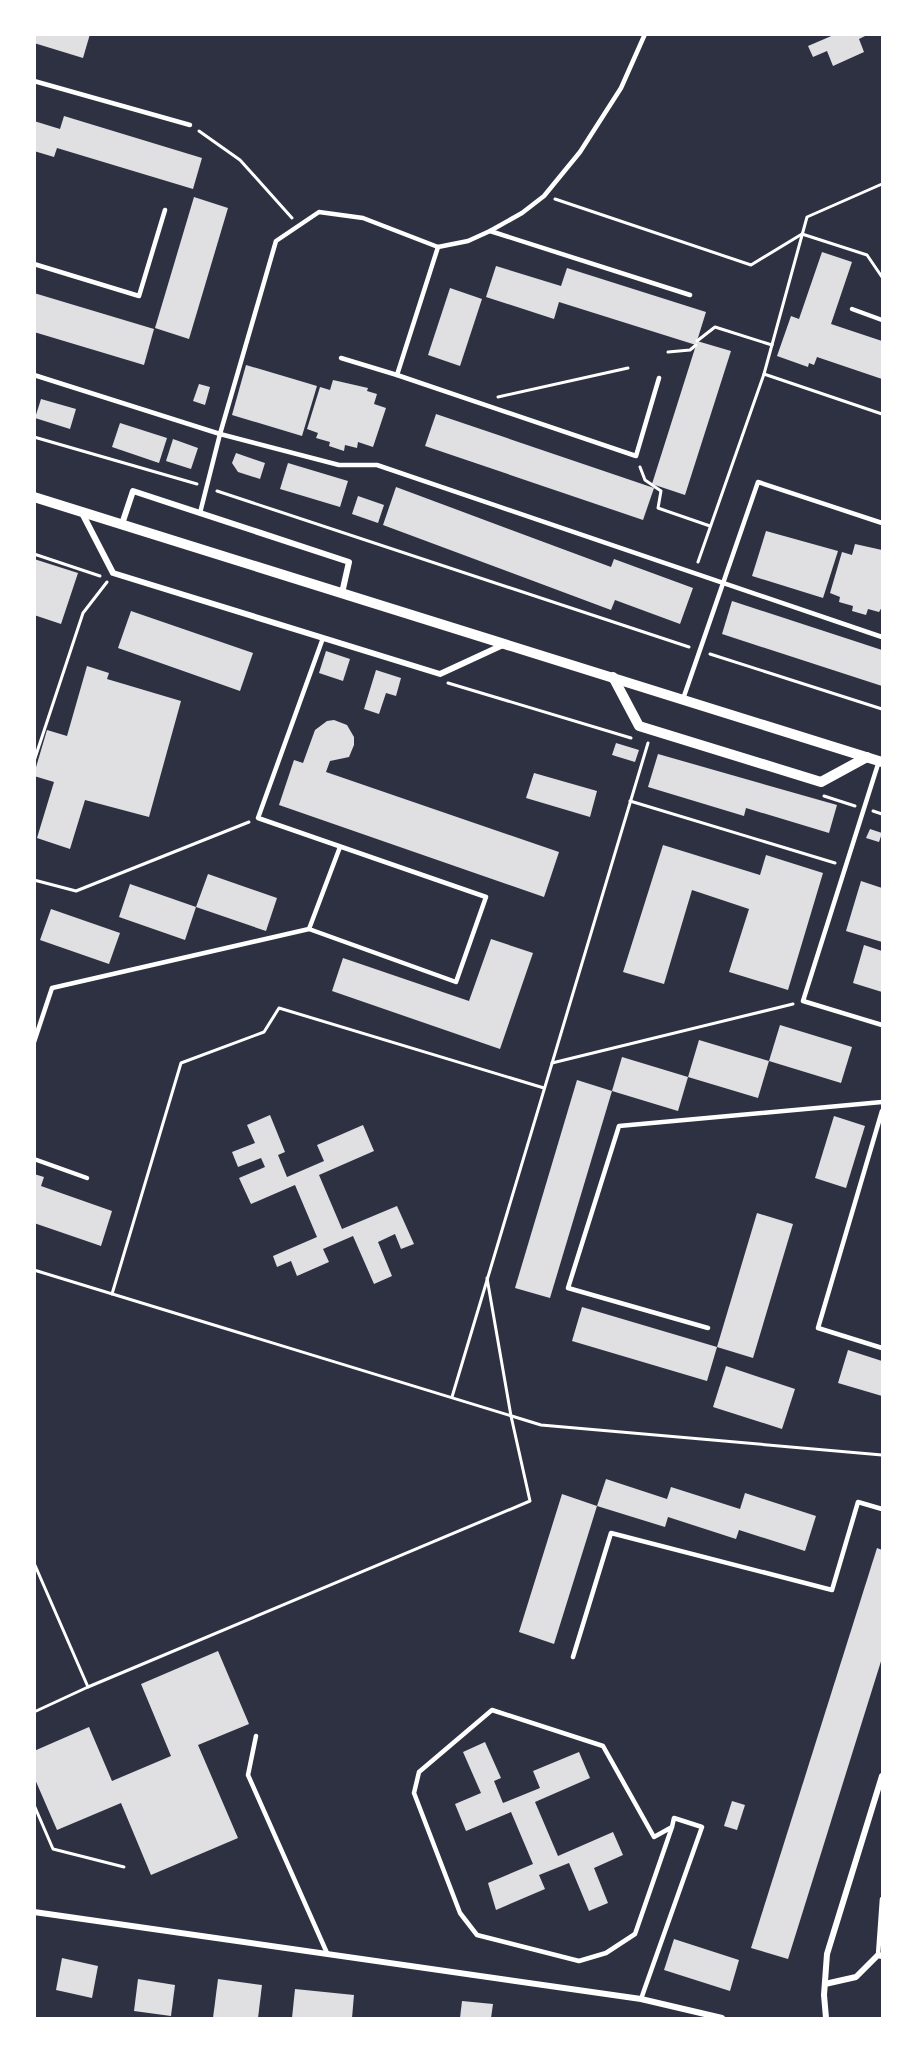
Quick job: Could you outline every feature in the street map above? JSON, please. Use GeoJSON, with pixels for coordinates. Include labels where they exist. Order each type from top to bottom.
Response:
{"type":"FeatureCollection","features":[{"type":"Feature","properties":{"kind":"street"},"geometry":{"type":"LineString","coordinates":[[122,524],[133,491],[349,562],[342,593]]}},
{"type":"Feature","properties":{"kind":"street"},"geometry":{"type":"LineString","coordinates":[[34,497],[881,761]]}},
{"type":"Feature","properties":{"kind":"street"},"geometry":{"type":"LineString","coordinates":[[82,511],[113,573],[440,674],[506,644]]}},
{"type":"Feature","properties":{"kind":"street"},"geometry":{"type":"LineString","coordinates":[[614,677],[639,726],[650,730],[821,782],[867,757]]}},
{"type":"Feature","properties":{"kind":"street"},"geometry":{"type":"LineString","coordinates":[[826,2019],[827,1954],[882,1776]]}},
{"type":"Feature","properties":{"kind":"street"},"geometry":{"type":"LineString","coordinates":[[34,1912],[641,1999],[722,2019]]}},
{"type":"Feature","properties":{"kind":"street"},"geometry":{"type":"LineString","coordinates":[[825,1984],[856,1977],[880,1956]]}},
{"type":"Feature","properties":{"kind":"lane"},"geometry":{"type":"LineString","coordinates":[[201,513],[220,434],[276,241],[319,212],[363,218],[438,247],[468,241],[490,231],[522,213],[544,196],[580,152],[621,88],[645,34]]}},
{"type":"Feature","properties":{"kind":"lane"},"geometry":{"type":"LineString","coordinates":[[34,81],[190,125]]}},
{"type":"Feature","properties":{"kind":"lane"},"geometry":{"type":"LineString","coordinates":[[34,264],[139,296],[165,210]]}},
{"type":"Feature","properties":{"kind":"lane"},"geometry":{"type":"LineString","coordinates":[[490,231],[690,296]]}},
{"type":"Feature","properties":{"kind":"lane"},"geometry":{"type":"LineString","coordinates":[[397,375],[438,247]]}},
{"type":"Feature","properties":{"kind":"lane"},"geometry":{"type":"LineString","coordinates":[[852,309],[882,320]]}},
{"type":"Feature","properties":{"kind":"lane"},"geometry":{"type":"LineString","coordinates":[[341,358],[636,456],[659,378]]}},
{"type":"Feature","properties":{"kind":"lane"},"geometry":{"type":"LineString","coordinates":[[34,375],[220,434],[339,465],[377,465],[882,637]]}},
{"type":"Feature","properties":{"kind":"lane"},"geometry":{"type":"LineString","coordinates":[[683,699],[758,482],[882,522]]}},
{"type":"Feature","properties":{"kind":"lane"},"geometry":{"type":"LineString","coordinates":[[34,1042],[51,988],[309,929],[456,982],[486,897],[258,818],[323,638]]}},
{"type":"Feature","properties":{"kind":"lane"},"geometry":{"type":"LineString","coordinates":[[881,761],[864,808],[804,1001],[882,1025]]}},
{"type":"Feature","properties":{"kind":"lane"},"geometry":{"type":"LineString","coordinates":[[309,929],[340,846]]}},
{"type":"Feature","properties":{"kind":"lane"},"geometry":{"type":"LineString","coordinates":[[708,1328],[568,1288],[619,1126],[882,1102]]}},
{"type":"Feature","properties":{"kind":"lane"},"geometry":{"type":"LineString","coordinates":[[882,1111],[818,1328],[882,1348]]}},
{"type":"Feature","properties":{"kind":"lane"},"geometry":{"type":"LineString","coordinates":[[34,1160],[87,1178]]}},
{"type":"Feature","properties":{"kind":"lane"},"geometry":{"type":"LineString","coordinates":[[573,1657],[611,1533],[832,1590],[858,1502],[882,1509]]}},
{"type":"Feature","properties":{"kind":"lane"},"geometry":{"type":"LineString","coordinates":[[641,1999],[702,1827],[674,1818],[672,1827],[635,1934],[606,1953],[579,1961],[477,1935],[460,1913],[414,1793],[419,1772],[492,1710],[603,1746],[654,1837],[672,1827]]}},
{"type":"Feature","properties":{"kind":"lane"},"geometry":{"type":"LineString","coordinates":[[256,1736],[248,1775],[327,1953]]}},
{"type":"Feature","properties":{"kind":"lane"},"geometry":{"type":"LineString","coordinates":[[880,1956],[882,1899]]}},
{"type":"Feature","properties":{"kind":"path"},"geometry":{"type":"LineString","coordinates":[[190,125],[240,160],[299,225]]}},
{"type":"Feature","properties":{"kind":"path"},"geometry":{"type":"LineString","coordinates":[[694,572],[764,374],[807,217],[882,184]]}},
{"type":"Feature","properties":{"kind":"path"},"geometry":{"type":"LineString","coordinates":[[544,196],[751,265],[802,234],[867,255],[882,277]]}},
{"type":"Feature","properties":{"kind":"path"},"geometry":{"type":"LineString","coordinates":[[668,352],[690,350],[715,327],[772,345]]}},
{"type":"Feature","properties":{"kind":"path"},"geometry":{"type":"LineString","coordinates":[[475,402],[628,368]]}},
{"type":"Feature","properties":{"kind":"path"},"geometry":{"type":"LineString","coordinates":[[764,374],[882,414]]}},
{"type":"Feature","properties":{"kind":"path"},"geometry":{"type":"LineString","coordinates":[[34,437],[207,488],[882,709]]}},
{"type":"Feature","properties":{"kind":"path"},"geometry":{"type":"LineString","coordinates":[[636,456],[645,480],[661,491],[658,508],[710,526]]}},
{"type":"Feature","properties":{"kind":"path"},"geometry":{"type":"LineString","coordinates":[[34,554],[110,579],[83,613],[34,761]]}},
{"type":"Feature","properties":{"kind":"path"},"geometry":{"type":"LineString","coordinates":[[445,682],[636,740]]}},
{"type":"Feature","properties":{"kind":"path"},"geometry":{"type":"LineString","coordinates":[[452,1398],[648,743],[659,747]]}},
{"type":"Feature","properties":{"kind":"path"},"geometry":{"type":"LineString","coordinates":[[818,795],[882,814]]}},
{"type":"Feature","properties":{"kind":"path"},"geometry":{"type":"LineString","coordinates":[[630,801],[846,866]]}},
{"type":"Feature","properties":{"kind":"path"},"geometry":{"type":"LineString","coordinates":[[34,880],[76,891],[258,818]]}},
{"type":"Feature","properties":{"kind":"path"},"geometry":{"type":"LineString","coordinates":[[552,1063],[804,1001]]}},
{"type":"Feature","properties":{"kind":"path"},"geometry":{"type":"LineString","coordinates":[[112,1294],[181,1063],[264,1032],[279,1008],[544,1088]]}},
{"type":"Feature","properties":{"kind":"path"},"geometry":{"type":"LineString","coordinates":[[34,1270],[541,1425],[882,1455]]}},
{"type":"Feature","properties":{"kind":"path"},"geometry":{"type":"LineString","coordinates":[[36,1710],[530,1501],[511,1416],[488,1278]]}},
{"type":"Feature","properties":{"kind":"path"},"geometry":{"type":"LineString","coordinates":[[34,1563],[88,1687]]}},
{"type":"Feature","properties":{"kind":"path"},"geometry":{"type":"LineString","coordinates":[[34,1805],[53,1849],[124,1867]]}},
{"type":"Feature","properties":{"kind":"building"},"geometry":{"type":"Polygon","coordinates":[[[34,34],[90,34],[83,58],[34,43],[34,34]]]}},
{"type":"Feature","properties":{"kind":"building"},"geometry":{"type":"Polygon","coordinates":[[[836,34],[869,34],[859,39],[864,52],[833,66],[827,51],[813,57],[808,46],[836,34]]]}},
{"type":"Feature","properties":{"kind":"building"},"geometry":{"type":"Polygon","coordinates":[[[64,116],[202,158],[193,189],[57,148],[54,157],[34,151],[34,121],[60,129],[64,116]]]}},
{"type":"Feature","properties":{"kind":"building"},"geometry":{"type":"Polygon","coordinates":[[[194,197],[228,208],[189,339],[155,328],[194,197]]]}},
{"type":"Feature","properties":{"kind":"building"},"geometry":{"type":"Polygon","coordinates":[[[822,252],[852,262],[831,324],[882,341],[882,379],[817,357],[814,365],[809,363],[808,367],[777,356],[791,316],[799,319],[822,252]]]}},
{"type":"Feature","properties":{"kind":"building"},"geometry":{"type":"Polygon","coordinates":[[[496,266],[561,286],[567,268],[706,312],[697,341],[731,351],[685,495],[652,484],[696,345],[559,302],[554,319],[486,297],[496,266]]]}},
{"type":"Feature","properties":{"kind":"building"},"geometry":{"type":"Polygon","coordinates":[[[450,288],[482,299],[460,366],[428,355],[450,288]]]}},
{"type":"Feature","properties":{"kind":"building"},"geometry":{"type":"Polygon","coordinates":[[[34,293],[154,329],[144,365],[34,332],[34,293]]]}},
{"type":"Feature","properties":{"kind":"building"},"geometry":{"type":"Polygon","coordinates":[[[246,365],[317,386],[302,436],[232,415],[246,365]]]}},
{"type":"Feature","properties":{"kind":"building"},"geometry":{"type":"Polygon","coordinates":[[[333,380],[368,388],[367,391],[377,394],[374,404],[386,408],[373,447],[358,442],[357,448],[345,445],[344,451],[329,446],[330,442],[316,438],[318,433],[307,429],[320,387],[330,390],[333,380]]]}},
{"type":"Feature","properties":{"kind":"building"},"geometry":{"type":"Polygon","coordinates":[[[199,384],[210,387],[205,405],[193,401],[199,384]]]}},
{"type":"Feature","properties":{"kind":"building"},"geometry":{"type":"Polygon","coordinates":[[[41,399],[76,409],[70,429],[35,418],[41,399]]]}},
{"type":"Feature","properties":{"kind":"building"},"geometry":{"type":"Polygon","coordinates":[[[436,414],[654,488],[643,520],[425,446],[436,414]]]}},
{"type":"Feature","properties":{"kind":"building"},"geometry":{"type":"Polygon","coordinates":[[[120,423],[167,438],[159,463],[112,447],[120,423]]]}},
{"type":"Feature","properties":{"kind":"building"},"geometry":{"type":"Polygon","coordinates":[[[173,439],[198,448],[191,469],[166,461],[173,439]]]}},
{"type":"Feature","properties":{"kind":"building"},"geometry":{"type":"Polygon","coordinates":[[[236,453],[265,463],[260,479],[238,472],[232,463],[236,453]]]}},
{"type":"Feature","properties":{"kind":"building"},"geometry":{"type":"Polygon","coordinates":[[[288,463],[348,481],[340,507],[280,489],[288,463]]]}},
{"type":"Feature","properties":{"kind":"building"},"geometry":{"type":"Polygon","coordinates":[[[396,487],[611,567],[614,559],[693,588],[680,624],[615,600],[611,610],[383,525],[396,487]]]}},
{"type":"Feature","properties":{"kind":"building"},"geometry":{"type":"Polygon","coordinates":[[[358,496],[384,505],[378,523],[352,514],[358,496]]]}},
{"type":"Feature","properties":{"kind":"building"},"geometry":{"type":"Polygon","coordinates":[[[766,531],[838,551],[823,598],[752,576],[766,531]]]}},
{"type":"Feature","properties":{"kind":"building"},"geometry":{"type":"Polygon","coordinates":[[[855,544],[882,550],[882,607],[879,612],[868,609],[866,615],[852,611],[853,606],[839,602],[840,597],[830,593],[842,552],[852,555],[855,544]]]}},
{"type":"Feature","properties":{"kind":"building"},"geometry":{"type":"Polygon","coordinates":[[[34,559],[78,573],[61,624],[34,615],[34,559]]]}},
{"type":"Feature","properties":{"kind":"building"},"geometry":{"type":"Polygon","coordinates":[[[732,601],[882,650],[882,686],[722,634],[732,601]]]}},
{"type":"Feature","properties":{"kind":"building"},"geometry":{"type":"Polygon","coordinates":[[[131,611],[253,653],[240,691],[118,648],[131,611]]]}},
{"type":"Feature","properties":{"kind":"building"},"geometry":{"type":"Polygon","coordinates":[[[326,651],[350,659],[343,681],[319,673],[326,651]]]}},
{"type":"Feature","properties":{"kind":"building"},"geometry":{"type":"Polygon","coordinates":[[[87,666],[109,673],[107,679],[181,701],[149,817],[85,800],[70,849],[37,838],[54,782],[34,776],[34,774],[47,730],[67,736],[87,666]]]}},
{"type":"Feature","properties":{"kind":"building"},"geometry":{"type":"Polygon","coordinates":[[[376,670],[401,678],[396,696],[386,693],[379,714],[364,709],[376,670]]]}},
{"type":"Feature","properties":{"kind":"building"},"geometry":{"type":"Polygon","coordinates":[[[334,720],[347,725],[354,737],[354,745],[349,757],[330,761],[326,772],[559,852],[544,897],[279,805],[294,760],[303,763],[315,730],[327,721],[334,720]]]}},
{"type":"Feature","properties":{"kind":"building"},"geometry":{"type":"Polygon","coordinates":[[[616,743],[639,750],[635,762],[612,755],[616,743]]]}},
{"type":"Feature","properties":{"kind":"building"},"geometry":{"type":"Polygon","coordinates":[[[658,754],[837,805],[829,833],[746,808],[744,816],[648,787],[658,754]]]}},
{"type":"Feature","properties":{"kind":"building"},"geometry":{"type":"Polygon","coordinates":[[[534,773],[597,791],[590,817],[526,798],[534,773]]]}},
{"type":"Feature","properties":{"kind":"building"},"geometry":{"type":"Polygon","coordinates":[[[870,829],[882,833],[879,842],[866,838],[870,829]]]}},
{"type":"Feature","properties":{"kind":"building"},"geometry":{"type":"Polygon","coordinates":[[[663,845],[760,875],[766,855],[823,873],[788,990],[729,972],[749,909],[692,890],[664,984],[623,972],[663,845]]]}},
{"type":"Feature","properties":{"kind":"building"},"geometry":{"type":"Polygon","coordinates":[[[208,874],[277,898],[266,931],[196,907],[208,874]]]}},
{"type":"Feature","properties":{"kind":"building"},"geometry":{"type":"Polygon","coordinates":[[[861,881],[882,888],[882,942],[846,931],[861,881]]]}},
{"type":"Feature","properties":{"kind":"building"},"geometry":{"type":"Polygon","coordinates":[[[130,884],[196,907],[185,940],[119,917],[130,884]]]}},
{"type":"Feature","properties":{"kind":"building"},"geometry":{"type":"Polygon","coordinates":[[[51,909],[120,933],[109,964],[40,940],[51,909]]]}},
{"type":"Feature","properties":{"kind":"building"},"geometry":{"type":"Polygon","coordinates":[[[491,939],[533,953],[500,1049],[332,991],[343,958],[469,1001],[491,939]]]}},
{"type":"Feature","properties":{"kind":"building"},"geometry":{"type":"Polygon","coordinates":[[[864,945],[882,951],[882,992],[853,983],[864,945]]]}},
{"type":"Feature","properties":{"kind":"building"},"geometry":{"type":"Polygon","coordinates":[[[780,1025],[852,1047],[841,1083],[769,1061],[780,1025]]]}},
{"type":"Feature","properties":{"kind":"building"},"geometry":{"type":"Polygon","coordinates":[[[699,1040],[769,1061],[758,1098],[688,1077],[699,1040]]]}},
{"type":"Feature","properties":{"kind":"building"},"geometry":{"type":"Polygon","coordinates":[[[622,1057],[688,1077],[678,1111],[612,1091],[622,1057]]]}},
{"type":"Feature","properties":{"kind":"building"},"geometry":{"type":"Polygon","coordinates":[[[577,1080],[612,1091],[550,1298],[515,1288],[577,1080]]]}},
{"type":"Feature","properties":{"kind":"building"},"geometry":{"type":"Polygon","coordinates":[[[270,1115],[285,1152],[278,1155],[287,1177],[324,1161],[317,1145],[363,1125],[374,1151],[319,1175],[342,1229],[397,1206],[414,1244],[401,1249],[395,1234],[378,1242],[392,1276],[374,1284],[353,1236],[323,1249],[329,1262],[297,1276],[291,1261],[277,1267],[273,1256],[317,1237],[295,1185],[251,1204],[239,1178],[265,1167],[261,1158],[238,1167],[232,1152],[255,1143],[247,1125],[270,1115]]]}},
{"type":"Feature","properties":{"kind":"building"},"geometry":{"type":"Polygon","coordinates":[[[834,1116],[865,1126],[846,1188],[815,1178],[834,1116]]]}},
{"type":"Feature","properties":{"kind":"building"},"geometry":{"type":"Polygon","coordinates":[[[34,1174],[44,1177],[41,1186],[112,1211],[101,1246],[34,1223],[34,1174]]]}},
{"type":"Feature","properties":{"kind":"building"},"geometry":{"type":"Polygon","coordinates":[[[757,1213],[793,1224],[753,1358],[717,1347],[757,1213]]]}},
{"type":"Feature","properties":{"kind":"building"},"geometry":{"type":"Polygon","coordinates":[[[582,1307],[717,1347],[707,1381],[572,1341],[582,1307]]]}},
{"type":"Feature","properties":{"kind":"building"},"geometry":{"type":"Polygon","coordinates":[[[848,1350],[882,1361],[882,1396],[838,1383],[848,1350]]]}},
{"type":"Feature","properties":{"kind":"building"},"geometry":{"type":"Polygon","coordinates":[[[726,1366],[795,1389],[782,1429],[713,1407],[726,1366]]]}},
{"type":"Feature","properties":{"kind":"building"},"geometry":{"type":"Polygon","coordinates":[[[606,1479],[667,1499],[671,1487],[740,1509],[745,1493],[816,1516],[805,1551],[739,1530],[736,1539],[668,1517],[665,1527],[597,1506],[606,1479]]]}},
{"type":"Feature","properties":{"kind":"building"},"geometry":{"type":"Polygon","coordinates":[[[562,1494],[597,1506],[554,1644],[519,1632],[562,1494]]]}},
{"type":"Feature","properties":{"kind":"building"},"geometry":{"type":"Polygon","coordinates":[[[877,1548],[882,1550],[882,1658],[788,1959],[751,1948],[877,1548]]]}},
{"type":"Feature","properties":{"kind":"building"},"geometry":{"type":"Polygon","coordinates":[[[218,1651],[249,1724],[198,1745],[238,1838],[151,1875],[121,1803],[57,1830],[34,1777],[34,1751],[89,1727],[112,1781],[171,1756],[141,1684],[218,1651]]]}},
{"type":"Feature","properties":{"kind":"building"},"geometry":{"type":"Polygon","coordinates":[[[485,1742],[501,1778],[494,1781],[503,1803],[540,1788],[533,1771],[579,1752],[590,1778],[535,1802],[558,1856],[613,1832],[623,1855],[594,1868],[608,1903],[589,1911],[569,1863],[539,1875],[545,1889],[496,1910],[488,1883],[533,1864],[511,1812],[466,1831],[455,1804],[481,1793],[463,1752],[485,1742]]]}},
{"type":"Feature","properties":{"kind":"building"},"geometry":{"type":"Polygon","coordinates":[[[732,1801],[745,1805],[737,1830],[724,1826],[732,1801]]]}},
{"type":"Feature","properties":{"kind":"building"},"geometry":{"type":"Polygon","coordinates":[[[674,1939],[739,1960],[730,1991],[664,1970],[674,1939]]]}},
{"type":"Feature","properties":{"kind":"building"},"geometry":{"type":"Polygon","coordinates":[[[62,1958],[98,1966],[92,1998],[56,1990],[62,1958]]]}},
{"type":"Feature","properties":{"kind":"building"},"geometry":{"type":"Polygon","coordinates":[[[138,1979],[175,1985],[171,2016],[134,2011],[138,1979]]]}},
{"type":"Feature","properties":{"kind":"building"},"geometry":{"type":"Polygon","coordinates":[[[218,1979],[262,1985],[258,2018],[213,2018],[218,1979]]]}},
{"type":"Feature","properties":{"kind":"building"},"geometry":{"type":"Polygon","coordinates":[[[295,1989],[354,1995],[352,2018],[292,2018],[295,1989]]]}},
{"type":"Feature","properties":{"kind":"building"},"geometry":{"type":"Polygon","coordinates":[[[462,2001],[493,2004],[491,2018],[460,2018],[462,2001]]]}}]}
